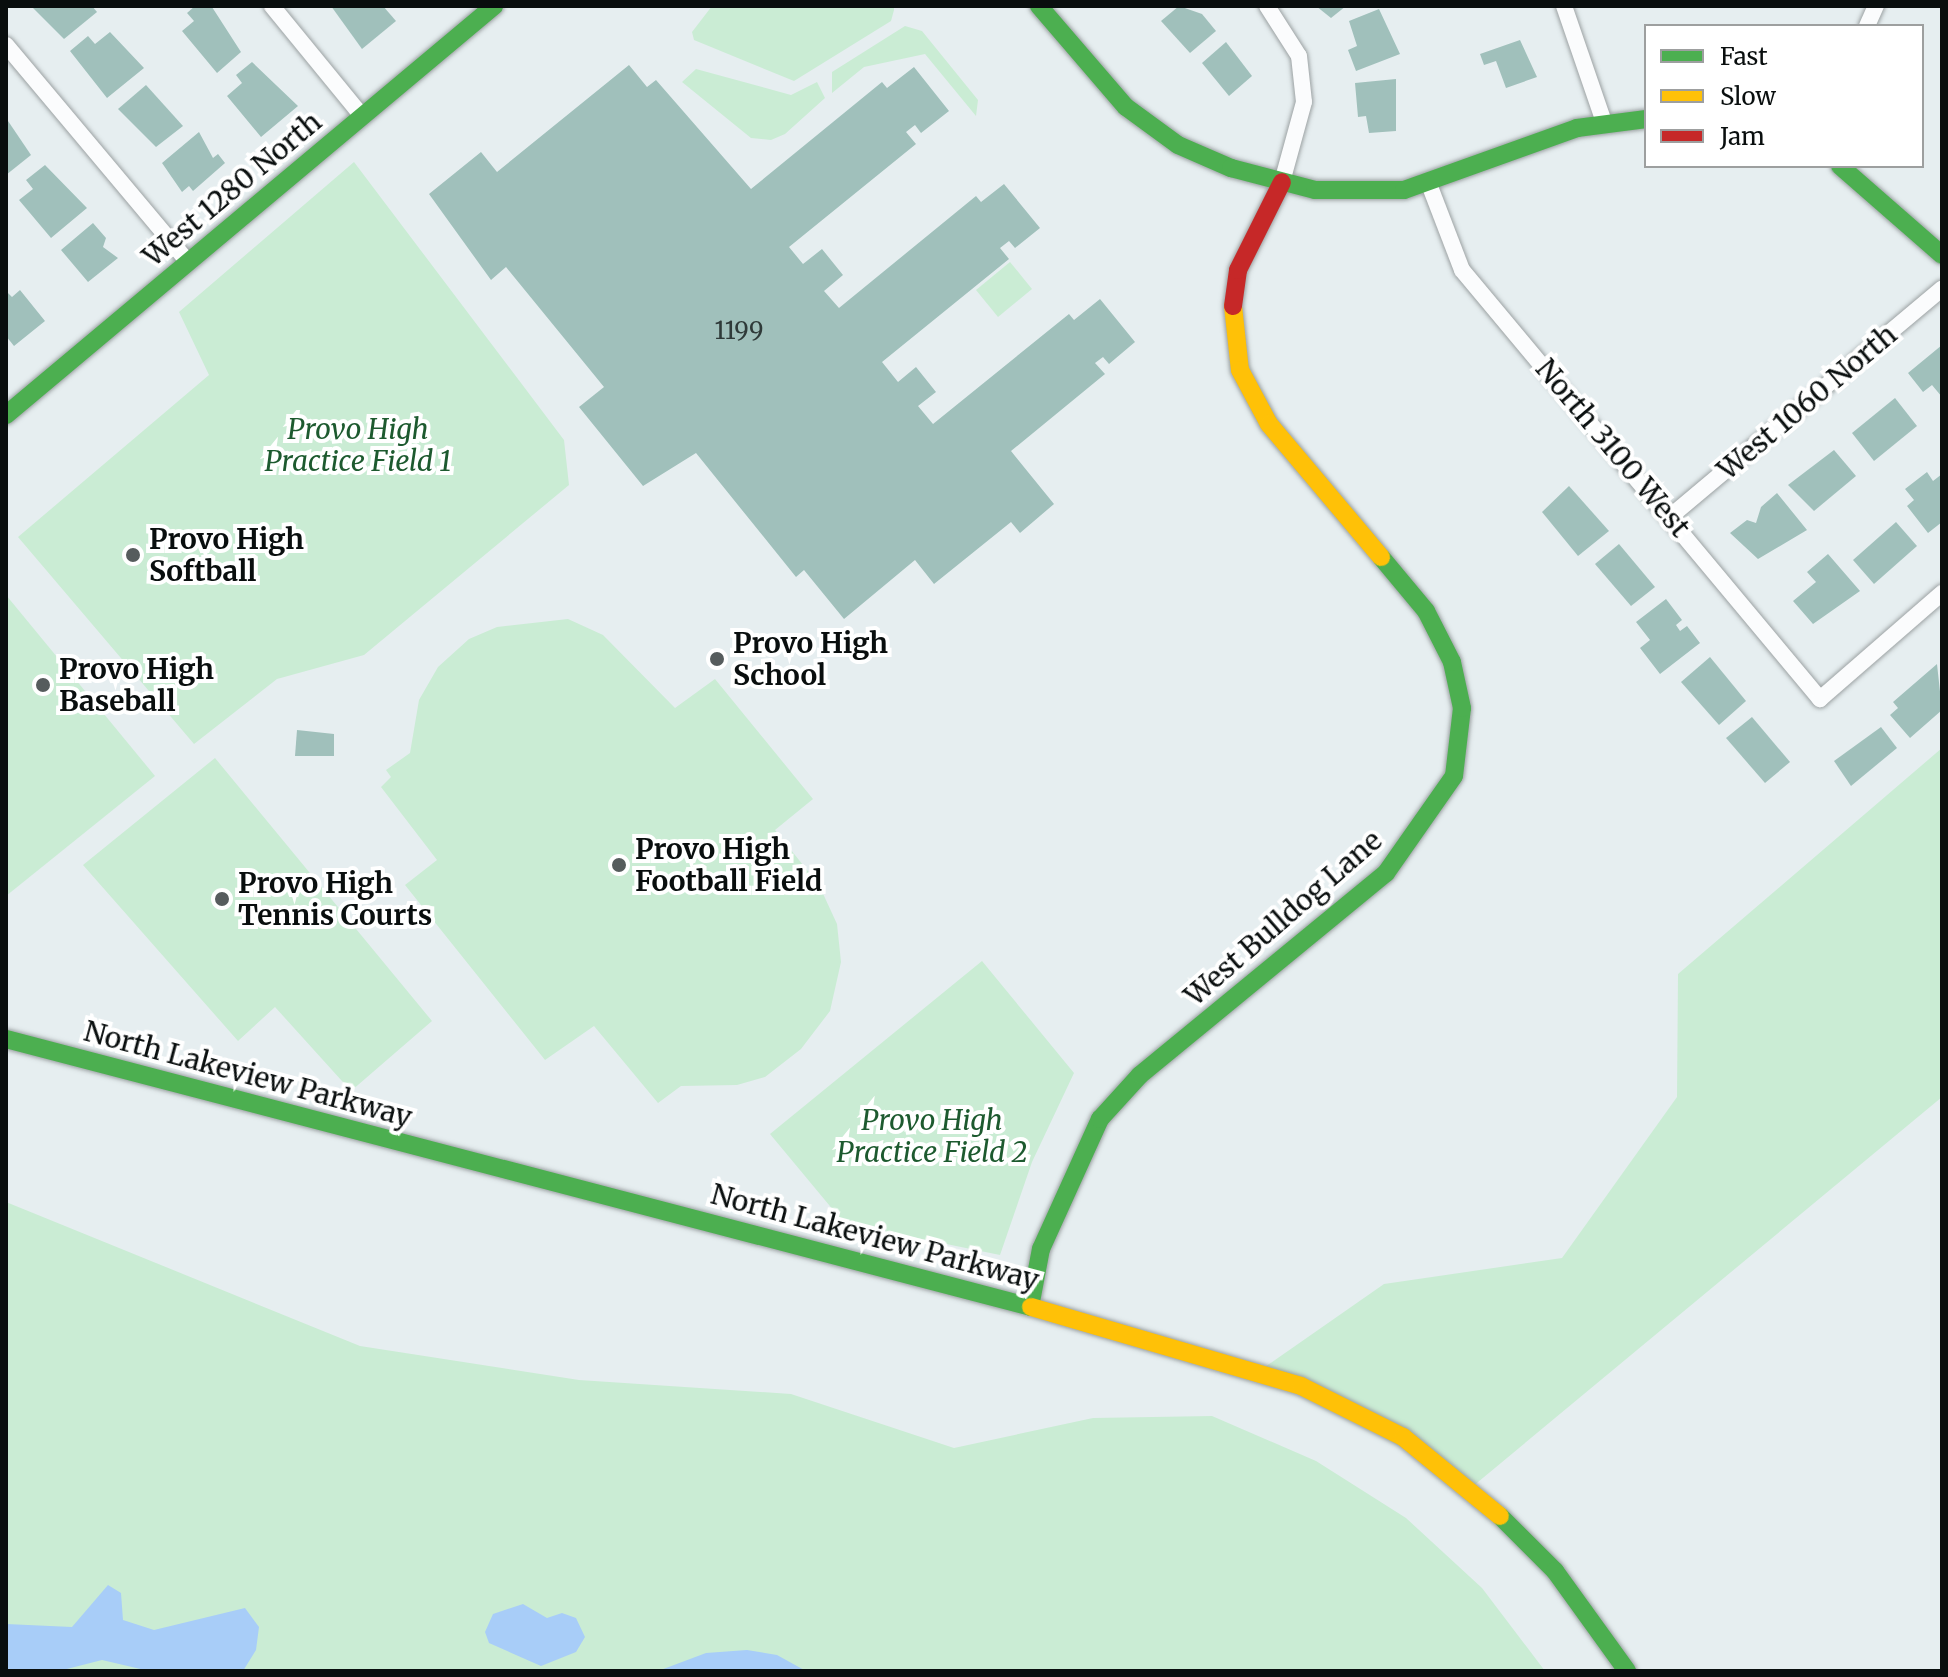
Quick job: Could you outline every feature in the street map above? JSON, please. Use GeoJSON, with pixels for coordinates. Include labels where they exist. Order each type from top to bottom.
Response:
{"type":"FeatureCollection","features":[{"type":"Feature","properties":{"kind":"street"},"geometry":{"type":"LineString","coordinates":[[272,6],[362,116]]}},
{"type":"Feature","properties":{"kind":"street","name":"West 1280 North"},"geometry":{"type":"LineString","coordinates":[[8,409],[494,6]]}},
{"type":"Feature","properties":{"kind":"street"},"geometry":{"type":"LineString","coordinates":[[1039,6],[1126,107],[1178,145],[1282,182],[1315,190],[1429,184],[1604,122],[1644,119]]}},
{"type":"Feature","properties":{"kind":"street"},"geometry":{"type":"LineString","coordinates":[[1267,6],[1299,56],[1304,102],[1282,182]]}},
{"type":"Feature","properties":{"kind":"street"},"geometry":{"type":"LineString","coordinates":[[1564,6],[1604,122]]}},
{"type":"Feature","properties":{"kind":"street"},"geometry":{"type":"LineString","coordinates":[[6,45],[188,262]]}},
{"type":"Feature","properties":{"kind":"street"},"geometry":{"type":"LineString","coordinates":[[1843,168],[1909,220],[1942,255]]}},
{"type":"Feature","properties":{"kind":"street","name":"West Bulldog Lane"},"geometry":{"type":"LineString","coordinates":[[1030,1307],[1041,1249],[1100,1119],[1140,1075],[1386,873],[1454,776],[1462,708],[1452,662],[1433,623],[1269,424],[1240,370],[1231,318],[1238,270],[1282,182]]}},
{"type":"Feature","properties":{"kind":"street","name":"North 3100 West"},"geometry":{"type":"LineString","coordinates":[[1429,184],[1462,270],[1671,516],[1820,699],[1942,593]]}},
{"type":"Feature","properties":{"kind":"street","name":"West 1060 North"},"geometry":{"type":"LineString","coordinates":[[1671,516],[1942,289]]}},
{"type":"Feature","properties":{"kind":"street","name":"North Lakeview Parkway"},"geometry":{"type":"LineString","coordinates":[[6,1039],[1030,1307],[1267,1373],[1403,1437],[1471,1487],[1530,1542],[1627,1671]]}},
{"type":"Feature","properties":{"kind":"green space"},"geometry":{"type":"Polygon","coordinates":[[[712,6],[894,6],[894,10],[891,21],[794,81],[694,40],[692,32],[712,6]]]}},
{"type":"Feature","properties":{"kind":"green space"},"geometry":{"type":"Polygon","coordinates":[[[905,26],[922,31],[978,100],[976,116],[925,54],[864,67],[832,93],[832,72],[905,26]]]}},
{"type":"Feature","properties":{"kind":"green space"},"geometry":{"type":"Polygon","coordinates":[[[696,69],[791,95],[817,82],[825,98],[785,134],[771,140],[751,138],[682,82],[696,69]]]}},
{"type":"Feature","properties":{"kind":"green space","name":"Provo High Practice Field 1"},"geometry":{"type":"Polygon","coordinates":[[[354,162],[564,440],[569,485],[364,655],[277,679],[194,744],[18,537],[209,375],[179,312],[354,162]]]}},
{"type":"Feature","properties":{"kind":"green space"},"geometry":{"type":"Polygon","coordinates":[[[1010,262],[1032,289],[998,317],[976,290],[1010,262]]]}},
{"type":"Feature","properties":{"kind":"green space","name":"Provo High Baseball"},"geometry":{"type":"Polygon","coordinates":[[[6,595],[155,776],[6,896],[6,595]]]}},
{"type":"Feature","properties":{"kind":"green space"},"geometry":{"type":"Polygon","coordinates":[[[568,619],[603,635],[675,708],[715,679],[813,799],[775,830],[819,885],[837,924],[841,962],[830,1011],[801,1049],[765,1077],[737,1085],[681,1086],[658,1103],[594,1026],[545,1060],[405,885],[437,860],[381,787],[391,777],[386,770],[410,753],[419,700],[438,667],[469,639],[497,627],[568,619]]]}},
{"type":"Feature","properties":{"kind":"green space"},"geometry":{"type":"Polygon","coordinates":[[[1942,748],[1942,1097],[1472,1487],[1262,1369],[1384,1284],[1562,1258],[1677,1097],[1678,974],[1942,748]]]}},
{"type":"Feature","properties":{"kind":"green space","name":"Provo High Tennis Courts"},"geometry":{"type":"Polygon","coordinates":[[[215,758],[432,1021],[351,1091],[275,1007],[238,1041],[83,865],[215,758]]]}},
{"type":"Feature","properties":{"kind":"green space","name":"Provo High Practice Field 2"},"geometry":{"type":"Polygon","coordinates":[[[982,961],[1074,1073],[1032,1162],[1000,1255],[844,1223],[770,1134],[982,961]]]}},
{"type":"Feature","properties":{"kind":"green space"},"geometry":{"type":"Polygon","coordinates":[[[6,1202],[360,1346],[579,1380],[791,1394],[954,1448],[1093,1418],[1212,1416],[1316,1461],[1406,1518],[1482,1588],[1545,1671],[6,1671],[6,1202]]]}},
{"type":"Feature","properties":{"kind":"water"},"geometry":{"type":"Polygon","coordinates":[[[108,1585],[121,1593],[123,1620],[154,1630],[245,1608],[259,1627],[256,1650],[243,1671],[149,1671],[102,1660],[59,1671],[6,1671],[6,1624],[72,1627],[108,1585]]]}},
{"type":"Feature","properties":{"kind":"water"},"geometry":{"type":"Polygon","coordinates":[[[523,1604],[547,1618],[562,1613],[576,1618],[585,1637],[576,1652],[541,1666],[489,1643],[485,1632],[493,1614],[523,1604]]]}},
{"type":"Feature","properties":{"kind":"water"},"geometry":{"type":"Polygon","coordinates":[[[747,1650],[777,1655],[806,1671],[658,1671],[706,1653],[747,1650]]]}},
{"type":"Feature","properties":{"kind":"building"},"geometry":{"type":"Polygon","coordinates":[[[31,6],[92,6],[97,12],[64,39],[31,6]]]}},
{"type":"Feature","properties":{"kind":"building"},"geometry":{"type":"Polygon","coordinates":[[[195,6],[212,7],[241,52],[217,73],[182,31],[194,21],[187,13],[195,6]]]}},
{"type":"Feature","properties":{"kind":"building"},"geometry":{"type":"Polygon","coordinates":[[[331,6],[383,6],[396,21],[362,49],[331,6]]]}},
{"type":"Feature","properties":{"kind":"building"},"geometry":{"type":"Polygon","coordinates":[[[1179,6],[1202,14],[1216,31],[1190,53],[1161,21],[1179,6]]]}},
{"type":"Feature","properties":{"kind":"building"},"geometry":{"type":"Polygon","coordinates":[[[1316,6],[1346,6],[1331,18],[1316,6]]]}},
{"type":"Feature","properties":{"kind":"building"},"geometry":{"type":"Polygon","coordinates":[[[1379,9],[1400,54],[1356,71],[1348,50],[1357,46],[1349,21],[1379,9]]]}},
{"type":"Feature","properties":{"kind":"building"},"geometry":{"type":"Polygon","coordinates":[[[110,32],[144,68],[107,98],[70,51],[88,36],[95,44],[110,32]]]}},
{"type":"Feature","properties":{"kind":"building"},"geometry":{"type":"Polygon","coordinates":[[[1520,40],[1537,77],[1506,88],[1496,61],[1484,65],[1480,54],[1520,40]]]}},
{"type":"Feature","properties":{"kind":"building"},"geometry":{"type":"Polygon","coordinates":[[[1226,42],[1252,76],[1229,96],[1202,63],[1226,42]]]}},
{"type":"Feature","properties":{"kind":"building"},"geometry":{"type":"Polygon","coordinates":[[[252,62],[298,106],[261,137],[227,96],[242,83],[236,75],[252,62]]]}},
{"type":"Feature","properties":{"kind":"building","name":"Provo High School"},"geometry":{"type":"Polygon","coordinates":[[[629,65],[647,87],[656,80],[751,189],[882,82],[887,88],[914,67],[949,111],[921,133],[915,125],[906,132],[916,144],[789,247],[803,264],[822,249],[843,275],[824,291],[839,308],[976,196],[981,202],[1004,184],[1040,228],[1015,248],[1009,241],[1000,248],[1009,259],[882,362],[898,382],[916,367],[936,392],[918,406],[933,424],[1069,314],[1074,320],[1100,299],[1135,342],[1109,364],[1103,357],[1095,363],[1105,374],[1011,451],[1054,504],[1020,533],[1011,522],[934,584],[915,560],[844,619],[804,570],[796,577],[696,453],[643,486],[579,407],[604,387],[506,267],[491,280],[429,194],[481,152],[497,172],[629,65]]]}},
{"type":"Feature","properties":{"kind":"building"},"geometry":{"type":"Polygon","coordinates":[[[1396,79],[1396,131],[1369,133],[1366,116],[1358,117],[1355,83],[1396,79]]]}},
{"type":"Feature","properties":{"kind":"building"},"geometry":{"type":"Polygon","coordinates":[[[146,85],[183,126],[156,147],[118,109],[146,85]]]}},
{"type":"Feature","properties":{"kind":"building"},"geometry":{"type":"Polygon","coordinates":[[[6,118],[31,155],[6,175],[6,118]]]}},
{"type":"Feature","properties":{"kind":"building"},"geometry":{"type":"Polygon","coordinates":[[[199,132],[213,158],[218,154],[225,163],[193,191],[189,186],[182,192],[162,163],[199,132]]]}},
{"type":"Feature","properties":{"kind":"building"},"geometry":{"type":"Polygon","coordinates":[[[45,165],[87,208],[51,238],[19,200],[33,189],[26,180],[45,165]]]}},
{"type":"Feature","properties":{"kind":"building"},"geometry":{"type":"Polygon","coordinates":[[[93,223],[106,238],[103,247],[118,258],[88,282],[61,250],[93,223]]]}},
{"type":"Feature","properties":{"kind":"building"},"geometry":{"type":"Polygon","coordinates":[[[20,290],[45,321],[14,346],[6,336],[6,291],[12,297],[20,290]]]}},
{"type":"Feature","properties":{"kind":"building"},"geometry":{"type":"Polygon","coordinates":[[[1942,345],[1942,397],[1932,385],[1923,392],[1908,373],[1942,345]]]}},
{"type":"Feature","properties":{"kind":"building"},"geometry":{"type":"Polygon","coordinates":[[[1895,398],[1917,426],[1874,461],[1852,433],[1895,398]]]}},
{"type":"Feature","properties":{"kind":"building"},"geometry":{"type":"Polygon","coordinates":[[[1834,450],[1856,476],[1814,511],[1788,485],[1834,450]]]}},
{"type":"Feature","properties":{"kind":"building"},"geometry":{"type":"Polygon","coordinates":[[[1927,472],[1933,481],[1942,474],[1942,522],[1928,533],[1907,506],[1914,500],[1905,489],[1927,472]]]}},
{"type":"Feature","properties":{"kind":"building"},"geometry":{"type":"Polygon","coordinates":[[[1569,486],[1609,531],[1578,556],[1542,512],[1569,486]]]}},
{"type":"Feature","properties":{"kind":"building"},"geometry":{"type":"Polygon","coordinates":[[[1777,493],[1807,530],[1758,559],[1730,533],[1747,520],[1756,523],[1761,507],[1777,493]]]}},
{"type":"Feature","properties":{"kind":"building"},"geometry":{"type":"Polygon","coordinates":[[[1896,522],[1917,546],[1874,584],[1853,560],[1896,522]]]}},
{"type":"Feature","properties":{"kind":"building"},"geometry":{"type":"Polygon","coordinates":[[[1619,544],[1655,587],[1631,606],[1595,564],[1619,544]]]}},
{"type":"Feature","properties":{"kind":"building"},"geometry":{"type":"Polygon","coordinates":[[[1828,554],[1860,591],[1813,624],[1793,601],[1816,582],[1807,572],[1828,554]]]}},
{"type":"Feature","properties":{"kind":"building"},"geometry":{"type":"Polygon","coordinates":[[[1666,599],[1682,620],[1676,625],[1680,631],[1687,626],[1700,643],[1660,674],[1640,648],[1650,640],[1636,622],[1666,599]]]}},
{"type":"Feature","properties":{"kind":"building"},"geometry":{"type":"Polygon","coordinates":[[[1710,657],[1746,701],[1719,725],[1681,682],[1710,657]]]}},
{"type":"Feature","properties":{"kind":"building"},"geometry":{"type":"Polygon","coordinates":[[[1937,664],[1942,710],[1910,738],[1890,715],[1898,708],[1893,702],[1937,664]]]}},
{"type":"Feature","properties":{"kind":"building"},"geometry":{"type":"Polygon","coordinates":[[[1752,717],[1790,762],[1765,783],[1726,738],[1752,717]]]}},
{"type":"Feature","properties":{"kind":"building"},"geometry":{"type":"Polygon","coordinates":[[[1881,727],[1897,748],[1851,786],[1834,761],[1881,727]]]}},
{"type":"Feature","properties":{"kind":"building"},"geometry":{"type":"Polygon","coordinates":[[[297,730],[334,734],[334,756],[295,756],[297,730]]]}},
{"type":"Feature","properties":{"kind":"traffic: fast"},"geometry":{"type":"LineString","coordinates":[[6,415],[494,6]]}},
{"type":"Feature","properties":{"kind":"traffic: fast"},"geometry":{"type":"LineString","coordinates":[[1039,6],[1126,107],[1178,145],[1231,168],[1315,190],[1404,190],[1577,128],[1644,119]]}},
{"type":"Feature","properties":{"kind":"traffic: fast"},"geometry":{"type":"LineString","coordinates":[[1842,168],[1942,255]]}},
{"type":"Feature","properties":{"kind":"traffic: fast"},"geometry":{"type":"LineString","coordinates":[[1030,1307],[1041,1249],[1100,1119],[1140,1075],[1386,873],[1454,776],[1462,708],[1452,662],[1426,611],[1381,557]]}},
{"type":"Feature","properties":{"kind":"traffic: fast"},"geometry":{"type":"LineString","coordinates":[[6,1039],[1031,1307]]}},
{"type":"Feature","properties":{"kind":"traffic: fast"},"geometry":{"type":"LineString","coordinates":[[1500,1516],[1555,1571],[1627,1671]]}},
{"type":"Feature","properties":{"kind":"traffic: slow"},"geometry":{"type":"LineString","coordinates":[[1233,306],[1240,370],[1269,424],[1381,557]]}},
{"type":"Feature","properties":{"kind":"traffic: slow"},"geometry":{"type":"LineString","coordinates":[[1031,1307],[1301,1386],[1403,1437],[1500,1516]]}},
{"type":"Feature","properties":{"kind":"traffic: jam"},"geometry":{"type":"LineString","coordinates":[[1233,306],[1238,270],[1282,182]]}},
{"type":"Feature","properties":{"kind":"place","name":"Provo High Softball"},"geometry":{"type":"Point","coordinates":[133,555]}},
{"type":"Feature","properties":{"kind":"place","name":"Provo High School"},"geometry":{"type":"Point","coordinates":[717,659]}},
{"type":"Feature","properties":{"kind":"place","name":"Provo High Baseball"},"geometry":{"type":"Point","coordinates":[43,685]}},
{"type":"Feature","properties":{"kind":"place","name":"Provo High Football Field"},"geometry":{"type":"Point","coordinates":[619,865]}},
{"type":"Feature","properties":{"kind":"place","name":"Provo High Tennis Courts"},"geometry":{"type":"Point","coordinates":[222,899]}}]}
